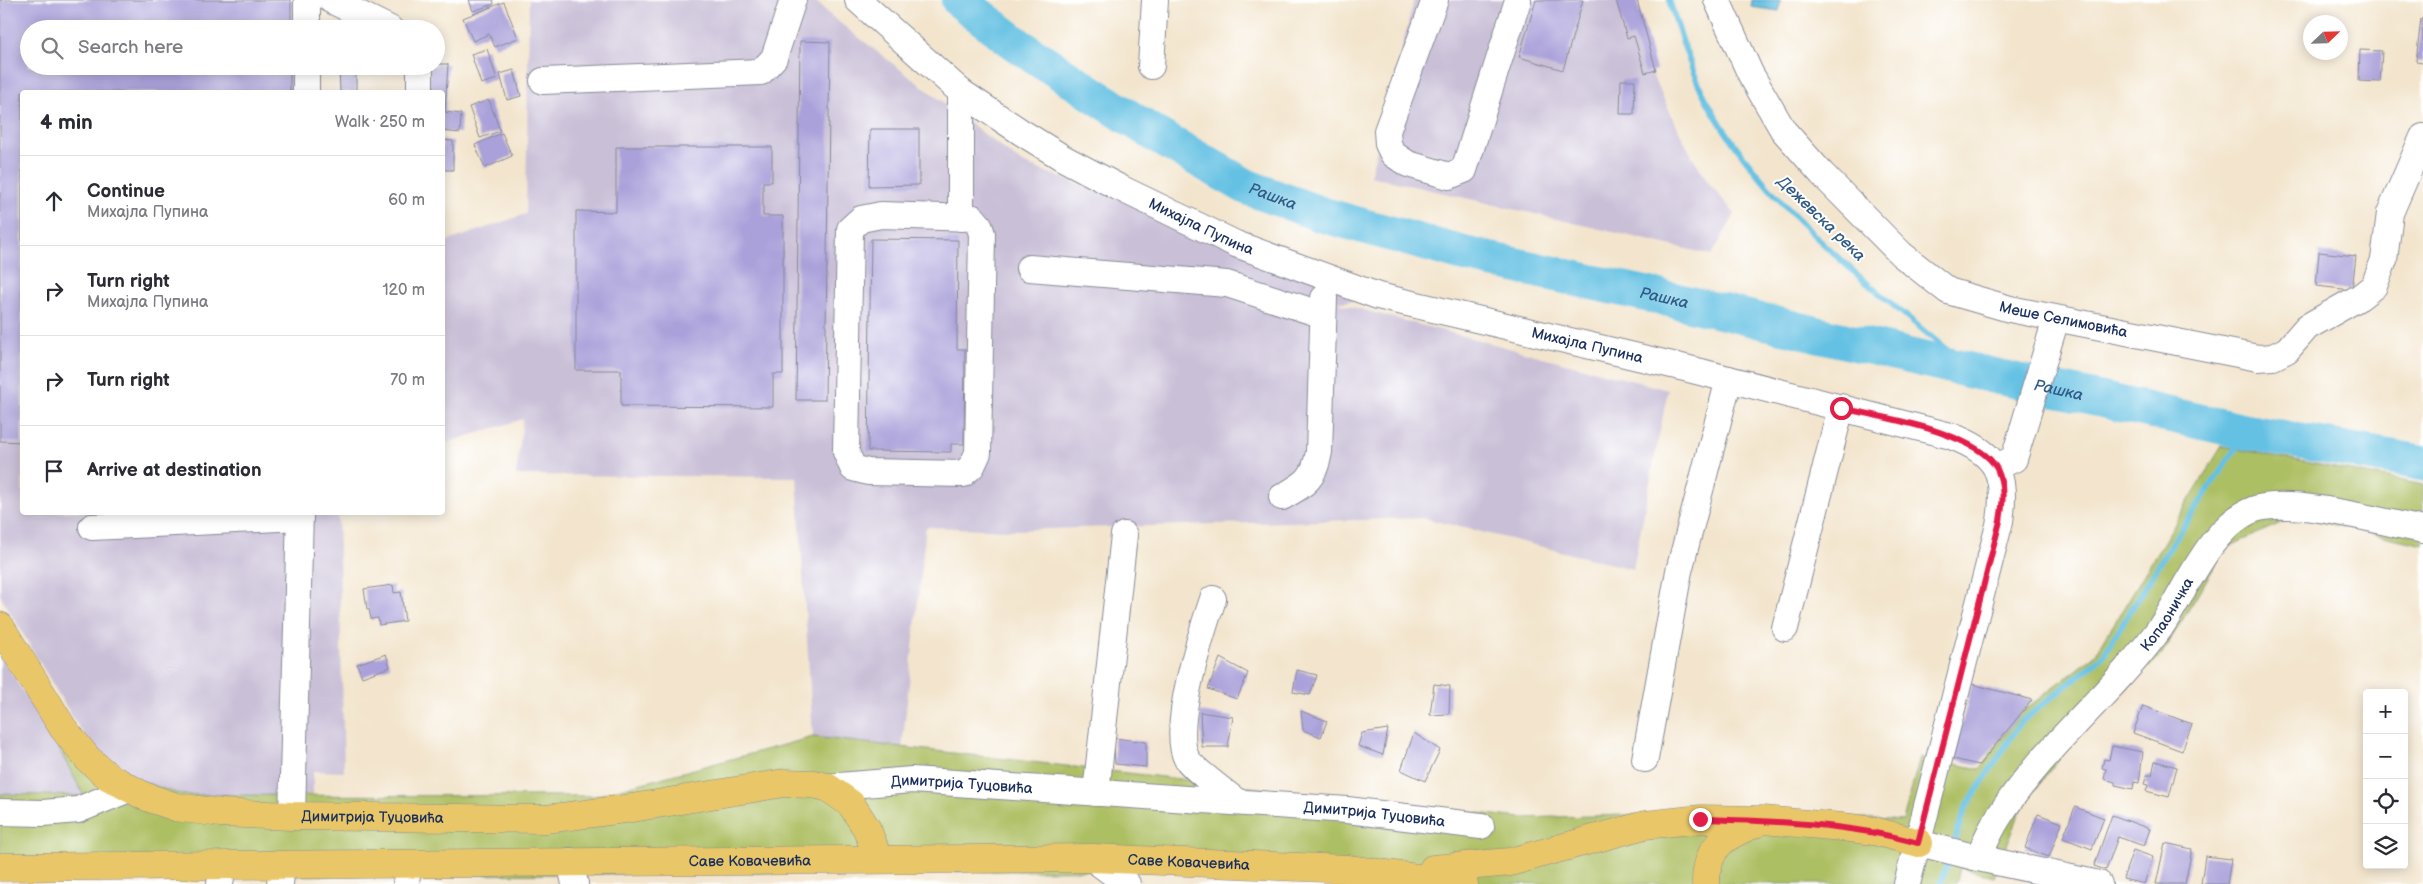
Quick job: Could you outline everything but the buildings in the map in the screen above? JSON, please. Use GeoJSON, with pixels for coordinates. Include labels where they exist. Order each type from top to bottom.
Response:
{"type":"FeatureCollection","features":[{"type":"Feature","properties":{"kind":"main road","name":"Димитрија Туцовића"},"geometry":{"type":"LineString","coordinates":[[0,626],[76,746],[109,777],[158,802],[195,811],[292,816],[546,819],[632,808],[784,783],[813,784],[840,794],[860,815],[872,838],[878,858]]}},
{"type":"Feature","properties":{"kind":"main road"},"geometry":{"type":"LineString","coordinates":[[1376,873],[1510,862],[1615,833],[1666,822],[1700,819],[1763,820],[1843,827],[1874,831],[1949,851]]}},
{"type":"Feature","properties":{"kind":"main road"},"geometry":{"type":"LineString","coordinates":[[1706,884],[1708,860],[1720,842],[1728,836],[1763,820]]}},
{"type":"Feature","properties":{"kind":"main road","name":"Саве Ковачевића"},"geometry":{"type":"LineString","coordinates":[[0,867],[221,875],[572,873],[878,858],[1092,858],[1250,864],[1376,873],[1459,884]]}},
{"type":"Feature","properties":{"kind":"street"},"geometry":{"type":"LineString","coordinates":[[307,0],[307,20]]}},
{"type":"Feature","properties":{"kind":"street"},"geometry":{"type":"LineString","coordinates":[[331,0],[372,20]]}},
{"type":"Feature","properties":{"kind":"street"},"geometry":{"type":"LineString","coordinates":[[543,81],[761,72],[774,58],[793,0]]}},
{"type":"Feature","properties":{"kind":"street","name":"Михајла Пупина"},"geometry":{"type":"LineString","coordinates":[[858,0],[960,92],[1063,158],[1118,188],[1236,244],[1378,296],[1728,379],[1952,436],[1971,443],[1984,452],[1996,467],[2004,498],[1949,851]]}},
{"type":"Feature","properties":{"kind":"street"},"geometry":{"type":"LineString","coordinates":[[1151,66],[1155,0]]}},
{"type":"Feature","properties":{"kind":"street"},"geometry":{"type":"LineString","coordinates":[[1435,0],[1387,131],[1393,154],[1408,164],[1449,176],[1464,170],[1518,0]]}},
{"type":"Feature","properties":{"kind":"street","name":"Меше Селимовића"},"geometry":{"type":"LineString","coordinates":[[1717,0],[1750,73],[1783,130],[1822,174],[1901,254],[1948,291],[2010,309],[2053,329],[2258,358],[2273,357],[2287,350],[2307,327],[2360,297],[2374,286],[2384,260],[2390,213],[2423,137]]}},
{"type":"Feature","properties":{"kind":"street"},"geometry":{"type":"LineString","coordinates":[[306,75],[306,90]]}},
{"type":"Feature","properties":{"kind":"street"},"geometry":{"type":"LineString","coordinates":[[420,75],[420,90]]}},
{"type":"Feature","properties":{"kind":"street"},"geometry":{"type":"LineString","coordinates":[[960,92],[961,218]]}},
{"type":"Feature","properties":{"kind":"street"},"geometry":{"type":"LineString","coordinates":[[881,215],[961,218],[973,218],[979,225],[982,234],[978,453],[972,466],[963,474],[868,472],[853,468],[846,452],[850,229],[861,219],[881,215]]}},
{"type":"Feature","properties":{"kind":"street"},"geometry":{"type":"LineString","coordinates":[[1029,268],[1227,284],[1323,315]]}},
{"type":"Feature","properties":{"kind":"street"},"geometry":{"type":"LineString","coordinates":[[1282,498],[1307,483],[1316,467],[1319,452],[1325,277]]}},
{"type":"Feature","properties":{"kind":"street"},"geometry":{"type":"LineString","coordinates":[[1996,467],[2014,459],[2053,329]]}},
{"type":"Feature","properties":{"kind":"street"},"geometry":{"type":"LineString","coordinates":[[1645,759],[1679,571],[1728,379]]}},
{"type":"Feature","properties":{"kind":"street"},"geometry":{"type":"LineString","coordinates":[[1785,628],[1841,408]]}},
{"type":"Feature","properties":{"kind":"street","name":"Копаоничка"},"geometry":{"type":"LineString","coordinates":[[1949,851],[1997,819],[2023,783],[2160,628],[2212,544],[2238,518],[2255,509],[2280,505],[2299,506],[2423,530]]}},
{"type":"Feature","properties":{"kind":"street"},"geometry":{"type":"LineString","coordinates":[[92,527],[300,515],[292,816]]}},
{"type":"Feature","properties":{"kind":"street"},"geometry":{"type":"LineString","coordinates":[[1096,793],[1124,535]]}},
{"type":"Feature","properties":{"kind":"street"},"geometry":{"type":"LineString","coordinates":[[1213,599],[1198,642],[1181,730],[1187,760],[1237,802]]}},
{"type":"Feature","properties":{"kind":"street","name":"Димитрија Туцовића"},"geometry":{"type":"LineString","coordinates":[[827,788],[912,780],[1347,810],[1482,826]]}},
{"type":"Feature","properties":{"kind":"street"},"geometry":{"type":"LineString","coordinates":[[0,812],[43,813],[78,810],[129,788]]}},
{"type":"Feature","properties":{"kind":"street"},"geometry":{"type":"LineString","coordinates":[[1908,884],[1949,851],[2099,884]]}},
{"type":"Feature","properties":{"kind":"street","name":"Саве Ковачевића"},"geometry":{"type":"LineString","coordinates":[[1092,858],[1127,884]]}},
{"type":"Feature","properties":{"kind":"shaded area"},"geometry":{"type":"Polygon","coordinates":[[[0,0],[318,0],[318,20],[20,20],[20,75],[317,75],[317,90],[20,90],[20,515],[338,515],[344,772],[313,771],[313,794],[238,797],[182,795],[151,785],[120,771],[88,740],[74,720],[0,595],[0,0]]]}},
{"type":"Feature","properties":{"kind":"shaded area"},"geometry":{"type":"Polygon","coordinates":[[[529,0],[814,0],[836,20],[1022,163],[1378,296],[1337,303],[1668,390],[1633,569],[1424,518],[1013,530],[926,527],[902,748],[813,737],[797,477],[516,475],[523,419],[445,443],[445,242],[526,214],[529,0]]]}},
{"type":"Feature","properties":{"kind":"shaded area"},"geometry":{"type":"Polygon","coordinates":[[[1414,0],[1635,0],[1654,79],[1688,149],[1708,182],[1735,214],[1712,255],[1370,176],[1414,0]]]}},
{"type":"Feature","properties":{"kind":"shaded area"},"geometry":{"type":"Polygon","coordinates":[[[0,655],[58,747],[84,796],[0,794],[0,655]]]}},
{"type":"Feature","properties":{"kind":"green space"},"geometry":{"type":"Polygon","coordinates":[[[2222,446],[2423,485],[2423,545],[2296,516],[2226,548],[2161,655],[2071,743],[2023,805],[1994,877],[1960,868],[1956,884],[1335,884],[1306,878],[1164,870],[0,878],[0,794],[84,796],[58,747],[88,740],[120,771],[134,779],[182,795],[594,796],[813,737],[1521,818],[1767,811],[1903,821],[1920,757],[1980,769],[2018,715],[2095,655],[2222,446]]]}},
{"type":"Feature","properties":{"kind":"water"},"geometry":{"type":"Polygon","coordinates":[[[1752,0],[1780,0],[1779,11],[1751,7],[1752,0]]]}},
{"type":"Feature","properties":{"kind":"waterway","name":"Рашка"},"geometry":{"type":"LineString","coordinates":[[959,0],[1018,45],[1156,135],[1247,187],[1320,214],[1464,254],[1673,300],[1972,371],[2247,432],[2423,463]]}},
{"type":"Feature","properties":{"kind":"waterway","name":"Дежевска река"},"geometry":{"type":"LineString","coordinates":[[1669,0],[1690,63],[1706,99],[1731,140],[1760,178],[1826,247],[1972,371]]}},
{"type":"Feature","properties":{"kind":"waterway"},"geometry":{"type":"LineString","coordinates":[[1953,845],[1966,807],[2021,722],[2102,657],[2175,539],[2247,432]]}},
{"type":"Feature","properties":{"kind":"waterway"},"geometry":{"type":"LineString","coordinates":[[1940,884],[1950,857]]}},
{"type":"Feature","properties":{"kind":"route"},"geometry":{"type":"LineString","coordinates":[[1700,819],[1763,820],[1843,827],[1874,831],[1918,843],[2000,521],[2004,498],[2001,479],[1996,467],[1984,452],[1971,443],[1952,436],[1841,408]]}}]}
